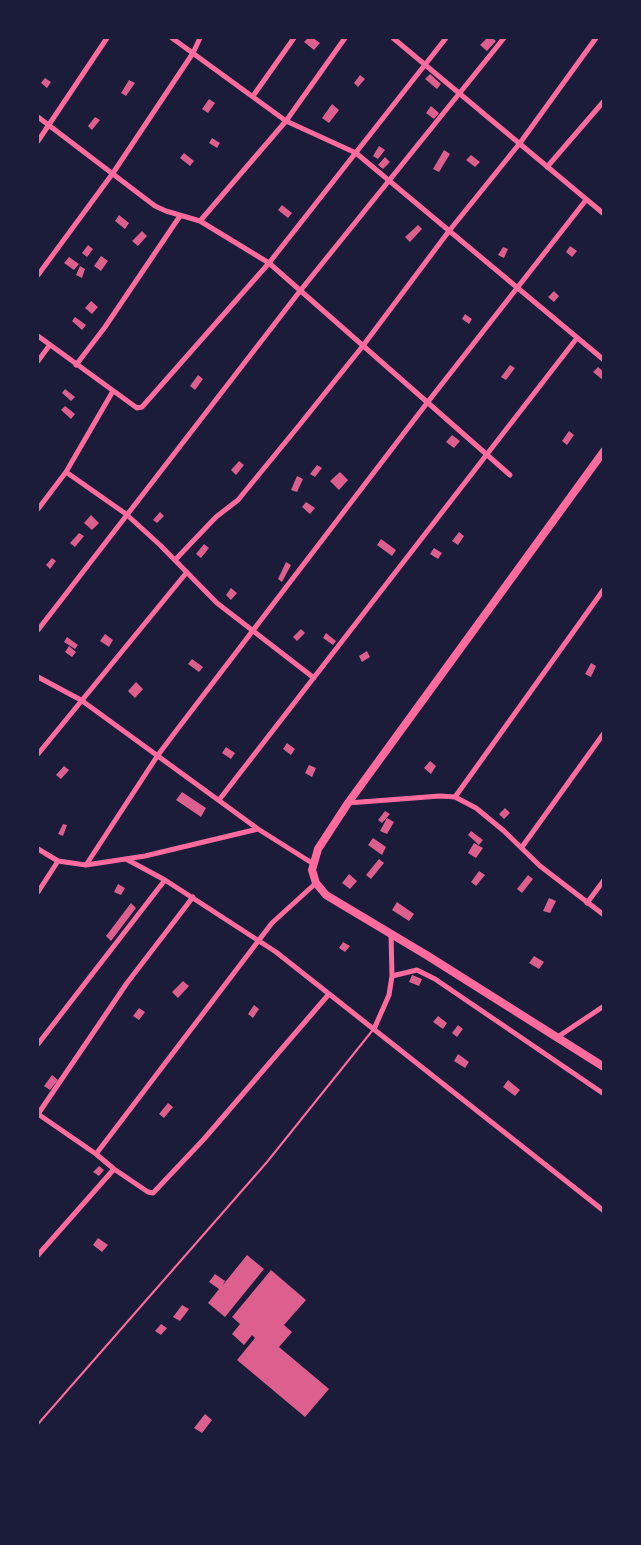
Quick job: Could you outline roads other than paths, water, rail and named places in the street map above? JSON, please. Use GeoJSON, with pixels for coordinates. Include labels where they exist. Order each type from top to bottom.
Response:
{"type":"FeatureCollection","features":[{"type":"Feature","properties":{"kind":"main road"},"geometry":{"type":"LineString","coordinates":[[603,451],[348,803],[318,849],[312,863],[316,883],[326,895],[603,1067]]}},
{"type":"Feature","properties":{"kind":"street"},"geometry":{"type":"LineString","coordinates":[[38,141],[107,38]]}},
{"type":"Feature","properties":{"kind":"street"},"geometry":{"type":"LineString","coordinates":[[172,38],[286,121],[356,153],[603,360]]}},
{"type":"Feature","properties":{"kind":"street"},"geometry":{"type":"LineString","coordinates":[[38,275],[113,173],[193,53],[200,38]]}},
{"type":"Feature","properties":{"kind":"street"},"geometry":{"type":"LineString","coordinates":[[253,96],[294,38]]}},
{"type":"Feature","properties":{"kind":"street"},"geometry":{"type":"LineString","coordinates":[[200,221],[286,121],[345,38]]}},
{"type":"Feature","properties":{"kind":"street"},"geometry":{"type":"LineString","coordinates":[[393,38],[603,214]]}},
{"type":"Feature","properties":{"kind":"street"},"geometry":{"type":"LineString","coordinates":[[38,336],[137,408],[142,407],[269,263],[446,38]]}},
{"type":"Feature","properties":{"kind":"street"},"geometry":{"type":"LineString","coordinates":[[38,630],[300,291],[504,38]]}},
{"type":"Feature","properties":{"kind":"street"},"geometry":{"type":"LineString","coordinates":[[175,560],[216,517],[238,500],[362,347],[449,231],[520,143],[596,38]]}},
{"type":"Feature","properties":{"kind":"street"},"geometry":{"type":"LineString","coordinates":[[548,166],[603,101]]}},
{"type":"Feature","properties":{"kind":"street"},"geometry":{"type":"LineString","coordinates":[[38,117],[155,206],[200,221],[269,263],[510,475]]}},
{"type":"Feature","properties":{"kind":"street"},"geometry":{"type":"LineString","coordinates":[[86,865],[158,755],[427,403],[586,200]]}},
{"type":"Feature","properties":{"kind":"street"},"geometry":{"type":"LineString","coordinates":[[76,365],[105,327],[180,216]]}},
{"type":"Feature","properties":{"kind":"street"},"geometry":{"type":"LineString","coordinates":[[219,800],[577,338]]}},
{"type":"Feature","properties":{"kind":"street"},"geometry":{"type":"LineString","coordinates":[[38,361],[49,346]]}},
{"type":"Feature","properties":{"kind":"street"},"geometry":{"type":"LineString","coordinates":[[38,509],[66,472],[113,391]]}},
{"type":"Feature","properties":{"kind":"street"},"geometry":{"type":"LineString","coordinates":[[66,472],[126,514],[217,603],[314,678]]}},
{"type":"Feature","properties":{"kind":"street"},"geometry":{"type":"LineString","coordinates":[[38,754],[187,572]]}},
{"type":"Feature","properties":{"kind":"street"},"geometry":{"type":"LineString","coordinates":[[455,797],[603,589]]}},
{"type":"Feature","properties":{"kind":"street"},"geometry":{"type":"LineString","coordinates":[[38,677],[81,700],[258,829],[312,863]]}},
{"type":"Feature","properties":{"kind":"street"},"geometry":{"type":"LineString","coordinates":[[522,847],[603,733]]}},
{"type":"Feature","properties":{"kind":"street"},"geometry":{"type":"LineString","coordinates":[[348,803],[440,796],[455,797],[476,808],[522,847],[540,866],[603,915]]}},
{"type":"Feature","properties":{"kind":"street"},"geometry":{"type":"LineString","coordinates":[[38,849],[58,861],[73,865],[86,865],[126,859],[258,829]]}},
{"type":"Feature","properties":{"kind":"street"},"geometry":{"type":"LineString","coordinates":[[126,859],[193,897],[259,940],[603,1211]]}},
{"type":"Feature","properties":{"kind":"street"},"geometry":{"type":"LineString","coordinates":[[38,892],[58,861]]}},
{"type":"Feature","properties":{"kind":"street"},"geometry":{"type":"LineString","coordinates":[[38,1044],[165,880]]}},
{"type":"Feature","properties":{"kind":"street"},"geometry":{"type":"LineString","coordinates":[[587,903],[603,880]]}},
{"type":"Feature","properties":{"kind":"street"},"geometry":{"type":"LineString","coordinates":[[96,1154],[259,940],[284,911],[316,883]]}},
{"type":"Feature","properties":{"kind":"street"},"geometry":{"type":"LineString","coordinates":[[193,897],[127,983],[38,1114],[114,1169],[148,1192],[156,1191],[329,994]]}},
{"type":"Feature","properties":{"kind":"street"},"geometry":{"type":"LineString","coordinates":[[374,1029],[388,995],[392,976],[391,934]]}},
{"type":"Feature","properties":{"kind":"street"},"geometry":{"type":"LineString","coordinates":[[392,976],[417,970],[435,979],[603,1094]]}},
{"type":"Feature","properties":{"kind":"street"},"geometry":{"type":"LineString","coordinates":[[556,1038],[603,1005]]}},
{"type":"Feature","properties":{"kind":"street"},"geometry":{"type":"LineString","coordinates":[[38,1255],[114,1169]]}},
{"type":"Feature","properties":{"kind":"lane"},"geometry":{"type":"LineString","coordinates":[[38,1424],[267,1162],[374,1029]]}}]}
